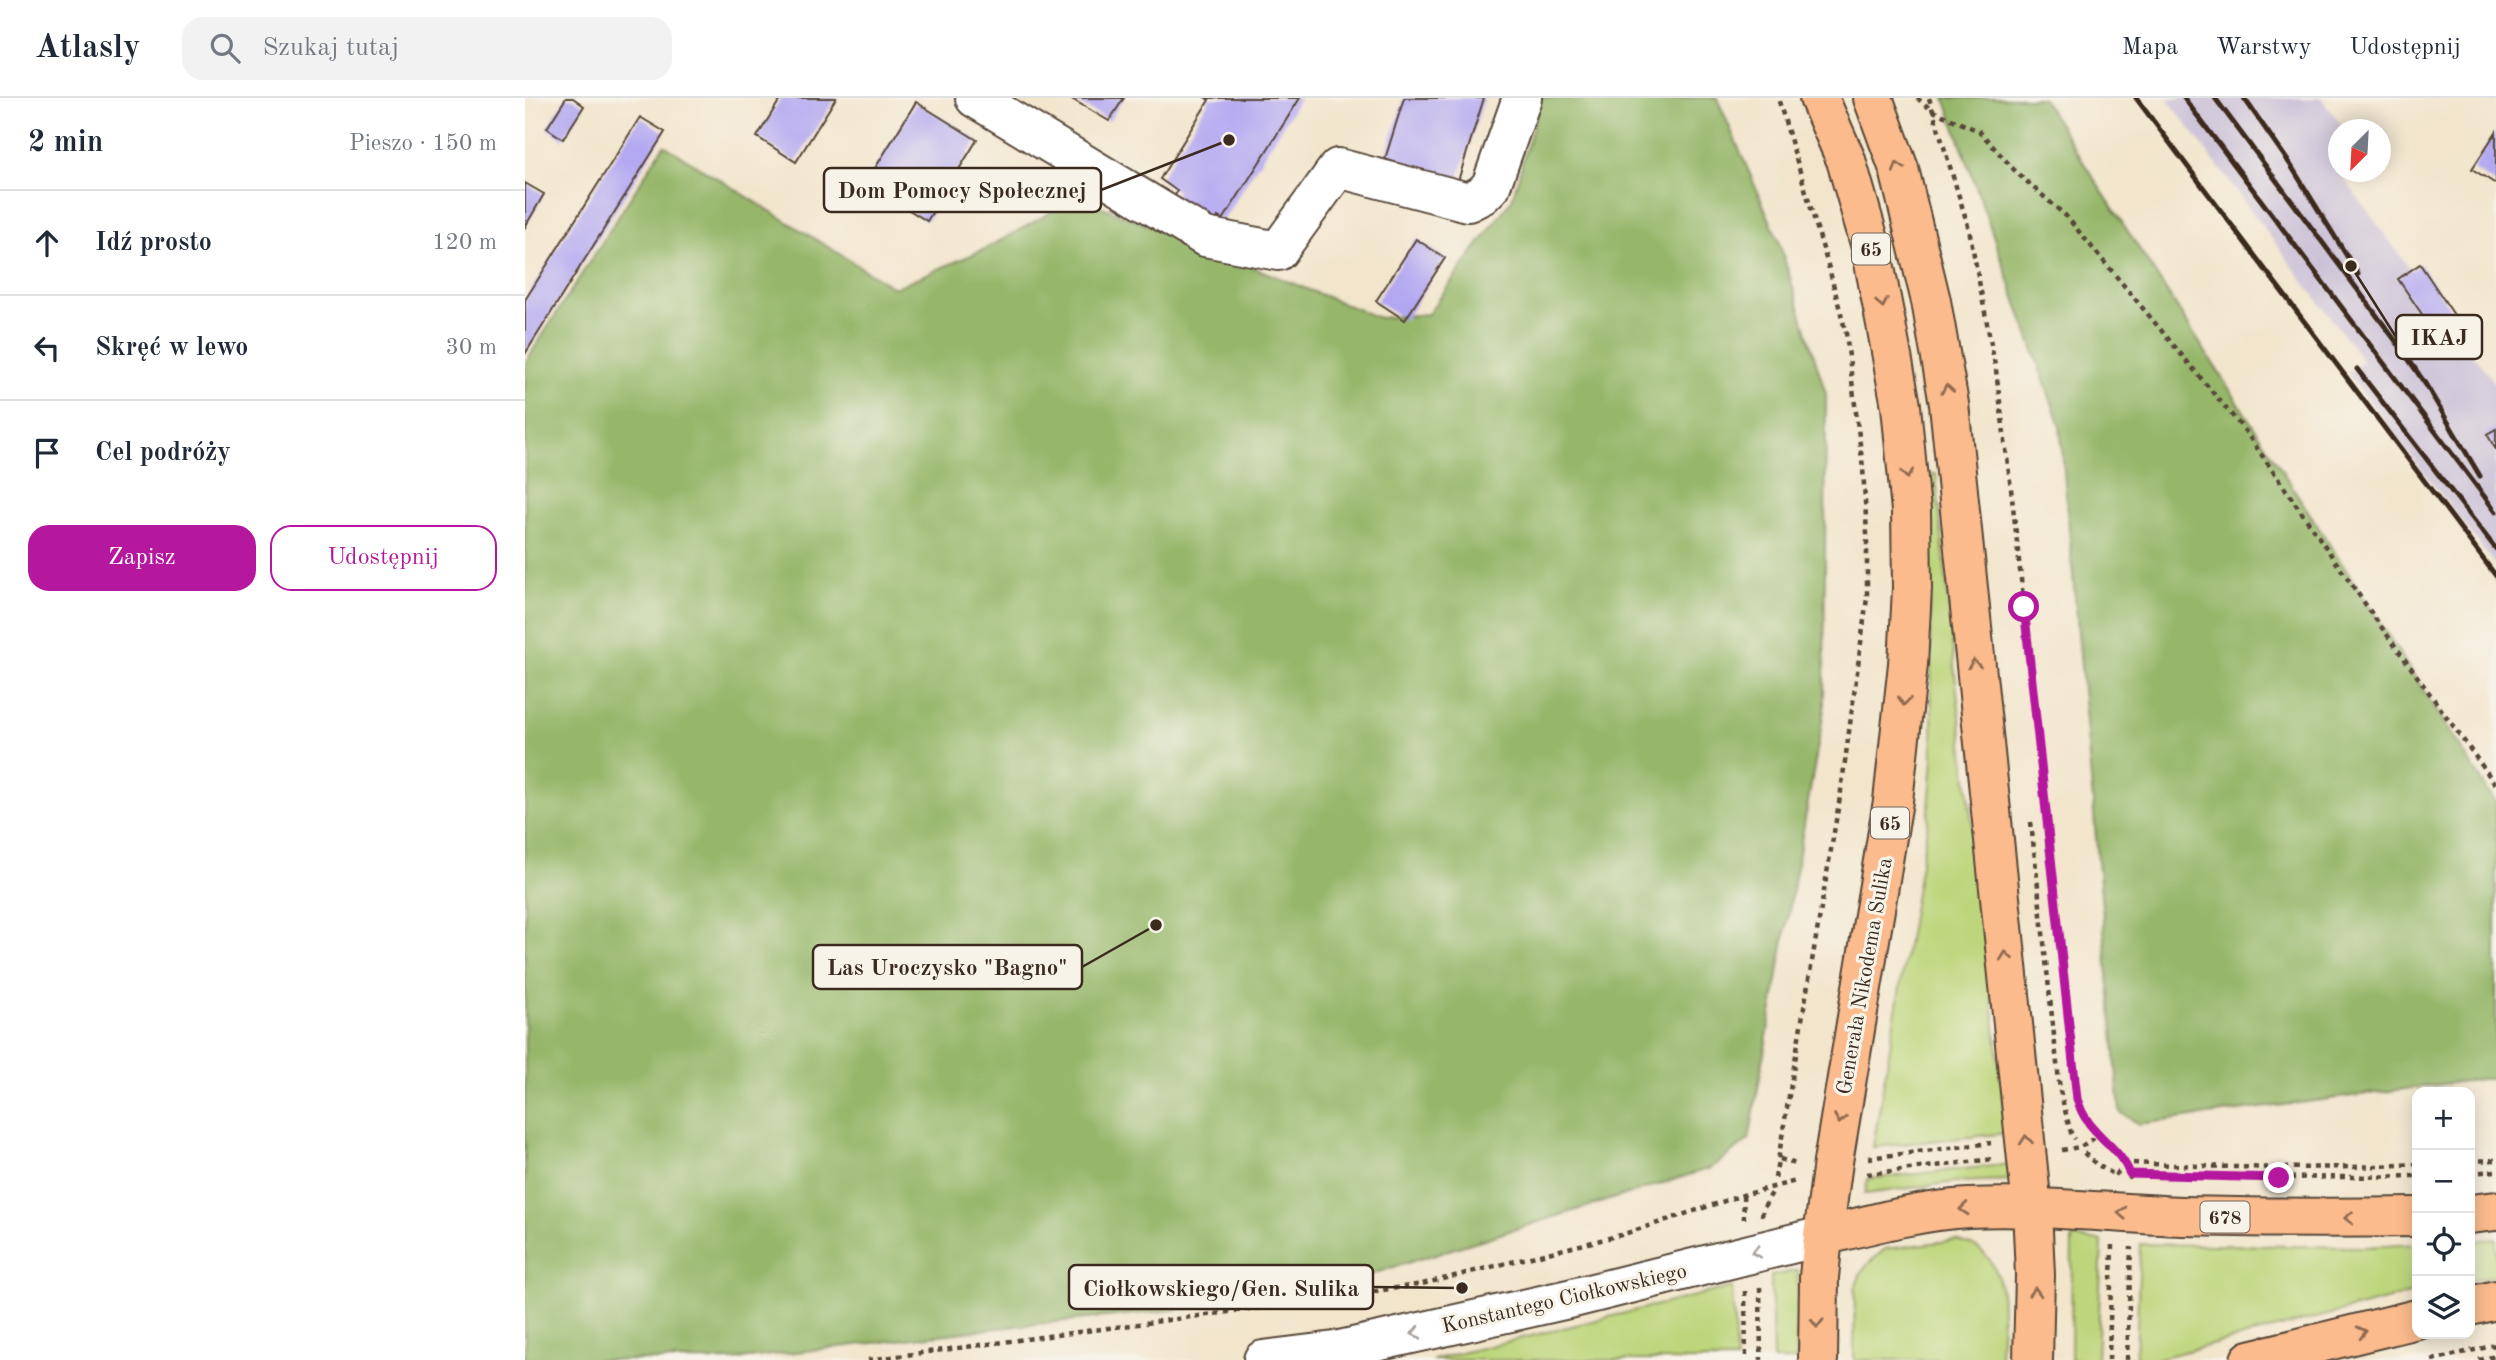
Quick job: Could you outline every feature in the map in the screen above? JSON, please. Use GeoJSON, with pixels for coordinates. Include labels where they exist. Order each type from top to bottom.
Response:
{"type":"FeatureCollection","features":[{"type":"Feature","properties":{"kind":"main road","name":"Generała Nikodema Sulika"},"geometry":{"type":"LineString","coordinates":[[1819,98],[1846,160],[1871,247],[1901,406],[1911,511],[1912,575],[1908,664],[1893,801],[1822,1236]]}},
{"type":"Feature","properties":{"kind":"main road","name":"65"},"geometry":{"type":"LineString","coordinates":[[1873,98],[1899,169],[1931,301],[1949,404],[2032,1208],[2035,1275],[2033,1360]]}},
{"type":"Feature","properties":{"kind":"main road","name":"678"},"geometry":{"type":"LineString","coordinates":[[1822,1236],[1886,1220],[1967,1208],[2032,1208],[2282,1219],[2412,1216]]}},
{"type":"Feature","properties":{"kind":"main road"},"geometry":{"type":"LineString","coordinates":[[2475,1214],[2496,1212]]}},
{"type":"Feature","properties":{"kind":"main road","name":"65"},"geometry":{"type":"LineString","coordinates":[[1818,1360],[1822,1236]]}},
{"type":"Feature","properties":{"kind":"main road"},"geometry":{"type":"LineString","coordinates":[[2475,1305],[2496,1300]]}},
{"type":"Feature","properties":{"kind":"main road"},"geometry":{"type":"LineString","coordinates":[[2250,1360],[2412,1320]]}},
{"type":"Feature","properties":{"kind":"street"},"geometry":{"type":"LineString","coordinates":[[975,98],[1205,237],[1278,251],[1338,168],[1468,202],[1482,195],[1491,186],[1522,98]]}},
{"type":"Feature","properties":{"kind":"street","name":"Konstantego Ciołkowskiego"},"geometry":{"type":"LineString","coordinates":[[1262,1360],[1348,1348],[1573,1298],[1822,1236]]}},
{"type":"Feature","properties":{"kind":"path"},"geometry":{"type":"LineString","coordinates":[[1775,1178],[1841,791],[1867,598],[1863,468],[1846,333],[1778,98]]}},
{"type":"Feature","properties":{"kind":"path"},"geometry":{"type":"LineString","coordinates":[[1917,98],[1933,111],[1979,131],[2017,173],[2066,216],[2245,431],[2391,642],[2496,785]]}},
{"type":"Feature","properties":{"kind":"path"},"geometry":{"type":"LineString","coordinates":[[1929,98],[1969,229],[1996,370],[2049,823],[2077,1099],[2081,1113],[2119,1156],[2130,1174],[2131,1189]]}},
{"type":"Feature","properties":{"kind":"path"},"geometry":{"type":"LineString","coordinates":[[2058,1135],[2071,1133]]}},
{"type":"Feature","properties":{"kind":"path"},"geometry":{"type":"LineString","coordinates":[[2064,1150],[2080,1147],[2099,1135]]}},
{"type":"Feature","properties":{"kind":"path"},"geometry":{"type":"LineString","coordinates":[[1868,1158],[1996,1142]]}},
{"type":"Feature","properties":{"kind":"path"},"geometry":{"type":"LineString","coordinates":[[2084,1153],[2115,1175],[2121,1170]]}},
{"type":"Feature","properties":{"kind":"path"},"geometry":{"type":"LineString","coordinates":[[1866,1174],[1998,1158]]}},
{"type":"Feature","properties":{"kind":"path"},"geometry":{"type":"LineString","coordinates":[[1780,1159],[1800,1165]]}},
{"type":"Feature","properties":{"kind":"path"},"geometry":{"type":"LineString","coordinates":[[2475,1161],[2496,1160]]}},
{"type":"Feature","properties":{"kind":"path"},"geometry":{"type":"LineString","coordinates":[[2133,1163],[2217,1167],[2412,1164]]}},
{"type":"Feature","properties":{"kind":"path"},"geometry":{"type":"LineString","coordinates":[[2475,1173],[2496,1171]]}},
{"type":"Feature","properties":{"kind":"path"},"geometry":{"type":"LineString","coordinates":[[2130,1174],[2266,1178],[2412,1176]]}},
{"type":"Feature","properties":{"kind":"path"},"geometry":{"type":"LineString","coordinates":[[868,1360],[1422,1284],[1621,1235],[1743,1195],[1795,1182]]}},
{"type":"Feature","properties":{"kind":"path"},"geometry":{"type":"LineString","coordinates":[[1761,1221],[1763,1208],[1773,1191]]}},
{"type":"Feature","properties":{"kind":"path"},"geometry":{"type":"LineString","coordinates":[[1743,1195],[1745,1228]]}},
{"type":"Feature","properties":{"kind":"path"},"geometry":{"type":"LineString","coordinates":[[2109,1360],[2112,1240]]}},
{"type":"Feature","properties":{"kind":"path"},"geometry":{"type":"LineString","coordinates":[[2127,1360],[2131,1241]]}},
{"type":"Feature","properties":{"kind":"path"},"geometry":{"type":"LineString","coordinates":[[1760,1275],[1761,1360]]}},
{"type":"Feature","properties":{"kind":"path"},"geometry":{"type":"LineString","coordinates":[[1744,1280],[1746,1360]]}},
{"type":"Feature","properties":{"kind":"path"},"geometry":{"type":"LineString","coordinates":[[2432,1360],[2496,1345]]}},
{"type":"Feature","properties":{"kind":"path"},"geometry":{"type":"LineString","coordinates":[[2479,1360],[2496,1356]]}},
{"type":"Feature","properties":{"kind":"shaded area"},"geometry":{"type":"Polygon","coordinates":[[[2167,98],[2321,98],[2337,119],[2328,119],[2328,182],[2346,182],[2496,386],[2496,566],[2348,374],[2363,361],[2167,98]]]}},
{"type":"Feature","properties":{"kind":"green space"},"geometry":{"type":"Polygon","coordinates":[[[1541,98],[1717,98],[1778,239],[1826,394],[1824,710],[1749,1140],[1711,1168],[1362,1277],[1291,1291],[1244,1295],[1220,1305],[731,1360],[525,1360],[525,363],[664,145],[894,288],[985,249],[1078,197],[1379,318],[1428,314],[1512,199],[1541,98]]]}},
{"type":"Feature","properties":{"kind":"green space"},"geometry":{"type":"Polygon","coordinates":[[[1945,98],[2042,98],[2496,803],[2496,1077],[2139,1124],[2120,1112],[2060,426],[1945,98]]]}},
{"type":"Feature","properties":{"kind":"green space"},"geometry":{"type":"Polygon","coordinates":[[[1936,474],[1955,674],[2007,1133],[1873,1147],[1928,822],[1933,759],[1927,475],[1936,474]]]}},
{"type":"Feature","properties":{"kind":"green space"},"geometry":{"type":"Polygon","coordinates":[[[2011,1164],[2011,1180],[1955,1182],[1865,1194],[1868,1179],[2011,1164]]]}},
{"type":"Feature","properties":{"kind":"green space"},"geometry":{"type":"Polygon","coordinates":[[[2072,1238],[2102,1241],[2097,1360],[2071,1360],[2072,1238]]]}},
{"type":"Feature","properties":{"kind":"green space"},"geometry":{"type":"Polygon","coordinates":[[[2496,1239],[2496,1275],[2475,1280],[2475,1241],[2496,1239]]]}},
{"type":"Feature","properties":{"kind":"green space"},"geometry":{"type":"Polygon","coordinates":[[[1956,1240],[1977,1248],[1988,1258],[1995,1270],[2002,1299],[2000,1360],[1854,1360],[1855,1289],[1868,1264],[1885,1249],[1956,1240]]]}},
{"type":"Feature","properties":{"kind":"green space"},"geometry":{"type":"Polygon","coordinates":[[[2140,1244],[2362,1247],[2412,1244],[2412,1293],[2152,1360],[2136,1360],[2140,1244]]]}},
{"type":"Feature","properties":{"kind":"green space"},"geometry":{"type":"Polygon","coordinates":[[[1798,1270],[1796,1360],[1773,1360],[1771,1276],[1798,1270]]]}},
{"type":"Feature","properties":{"kind":"green space"},"geometry":{"type":"Polygon","coordinates":[[[1732,1287],[1736,1360],[1432,1360],[1732,1287]]]}},
{"type":"Feature","properties":{"kind":"building"},"geometry":{"type":"Polygon","coordinates":[[[566,98],[573,98],[584,106],[563,139],[547,128],[566,98]]]}},
{"type":"Feature","properties":{"kind":"building"},"geometry":{"type":"Polygon","coordinates":[[[781,98],[836,98],[796,162],[757,137],[781,98]]]}},
{"type":"Feature","properties":{"kind":"building"},"geometry":{"type":"Polygon","coordinates":[[[1070,98],[1124,98],[1109,121],[1070,98]]]}},
{"type":"Feature","properties":{"kind":"building"},"geometry":{"type":"Polygon","coordinates":[[[1206,98],[1300,98],[1223,220],[1218,217],[1211,229],[1171,204],[1177,191],[1160,179],[1209,100],[1206,98]]]}},
{"type":"Feature","properties":{"kind":"building"},"geometry":{"type":"Polygon","coordinates":[[[1404,98],[1484,98],[1457,184],[1385,159],[1404,98]]]}},
{"type":"Feature","properties":{"kind":"building"},"geometry":{"type":"Polygon","coordinates":[[[916,102],[977,140],[927,221],[866,183],[916,102]]]}},
{"type":"Feature","properties":{"kind":"building"},"geometry":{"type":"Polygon","coordinates":[[[640,117],[665,132],[525,354],[525,300],[640,117]]]}},
{"type":"Feature","properties":{"kind":"building"},"geometry":{"type":"Polygon","coordinates":[[[2496,132],[2496,184],[2472,169],[2496,132]]]}},
{"type":"Feature","properties":{"kind":"building"},"geometry":{"type":"Polygon","coordinates":[[[525,183],[544,194],[525,227],[525,183]]]}},
{"type":"Feature","properties":{"kind":"building"},"geometry":{"type":"Polygon","coordinates":[[[1416,239],[1445,258],[1405,320],[1376,301],[1416,239]]]}},
{"type":"Feature","properties":{"kind":"building"},"geometry":{"type":"Polygon","coordinates":[[[2420,264],[2462,327],[2441,342],[2398,279],[2420,264]]]}},
{"type":"Feature","properties":{"kind":"building"},"geometry":{"type":"Polygon","coordinates":[[[2496,429],[2496,450],[2487,434],[2496,429]]]}},
{"type":"Feature","properties":{"kind":"railway"},"geometry":{"type":"LineString","coordinates":[[2136,98],[2496,576]]}},
{"type":"Feature","properties":{"kind":"railway"},"geometry":{"type":"LineString","coordinates":[[2184,98],[2496,512]]}},
{"type":"Feature","properties":{"kind":"railway"},"geometry":{"type":"LineString","coordinates":[[2215,98],[2401,348],[2480,476]]}},
{"type":"Feature","properties":{"kind":"railway"},"geometry":{"type":"LineString","coordinates":[[2244,98],[2290,164],[2358,274]]}},
{"type":"Feature","properties":{"kind":"railway"},"geometry":{"type":"LineString","coordinates":[[2357,369],[2496,549]]}},
{"type":"Feature","properties":{"kind":"place","name":"Dom Pomocy Społecznej"},"geometry":{"type":"Point","coordinates":[1229,140]}},
{"type":"Feature","properties":{"kind":"place","name":"IKAJ"},"geometry":{"type":"Point","coordinates":[2351,266]}},
{"type":"Feature","properties":{"kind":"place","name":"Las Uroczysko \"Bagno\""},"geometry":{"type":"Point","coordinates":[1156,925]}},
{"type":"Feature","properties":{"kind":"place","name":"Ciołkowskiego/Gen. Sulika"},"geometry":{"type":"Point","coordinates":[1462,1288]}},
{"type":"Feature","properties":{"kind":"route"},"geometry":{"type":"LineString","coordinates":[[2024,607],[2077,1099],[2081,1113],[2089,1126],[2119,1156],[2130,1174],[2279,1178]]}}]}
